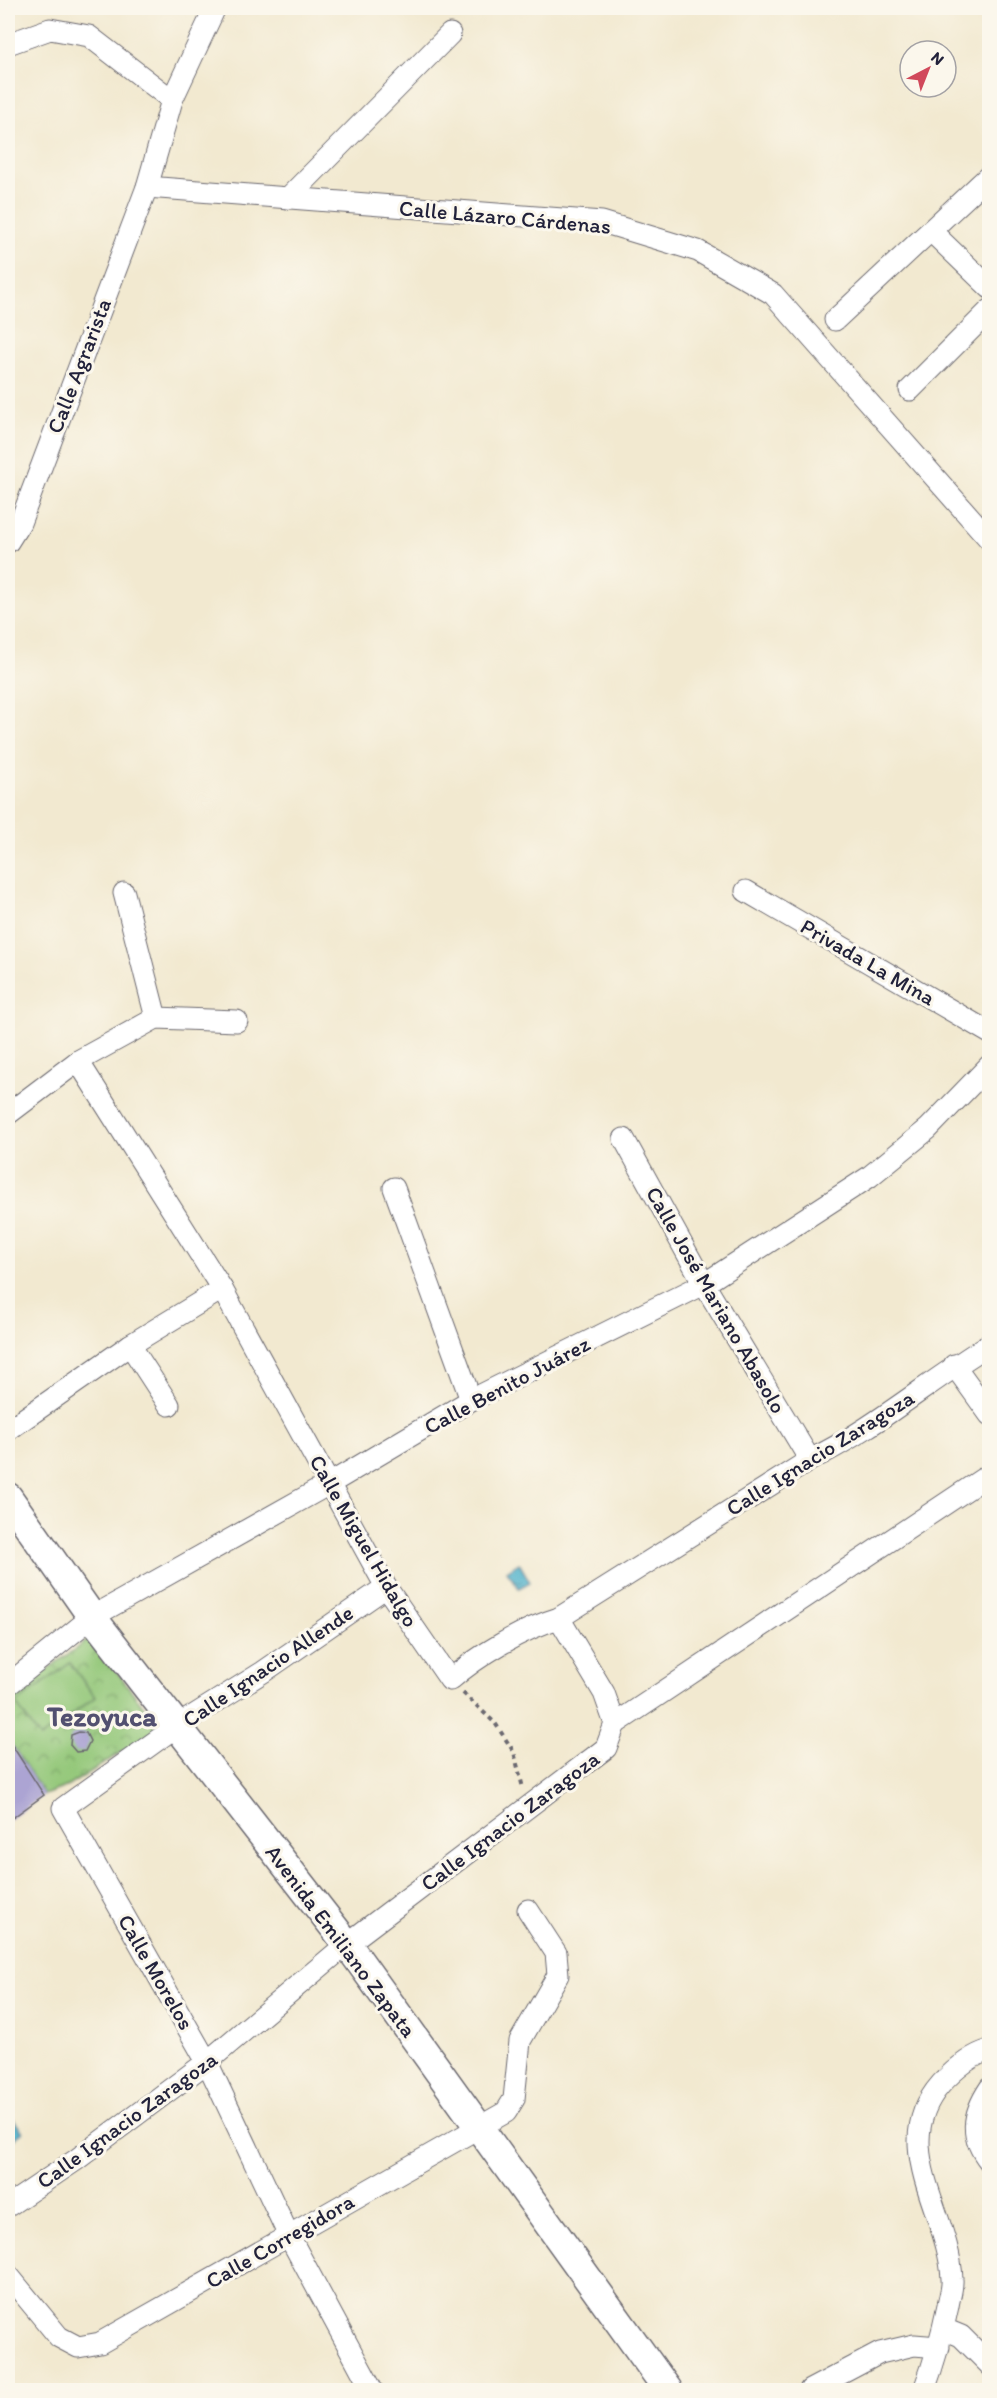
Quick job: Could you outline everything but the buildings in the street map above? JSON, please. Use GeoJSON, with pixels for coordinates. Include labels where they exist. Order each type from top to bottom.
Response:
{"type":"FeatureCollection","features":[{"type":"Feature","properties":{"kind":"street","name":"Calle Agrarista"},"geometry":{"type":"LineString","coordinates":[[8,542],[20,523],[147,187],[172,100],[215,8]]}},
{"type":"Feature","properties":{"kind":"street"},"geometry":{"type":"LineString","coordinates":[[8,44],[50,29],[89,36],[172,100]]}},
{"type":"Feature","properties":{"kind":"street"},"geometry":{"type":"LineString","coordinates":[[288,198],[450,34]]}},
{"type":"Feature","properties":{"kind":"street"},"geometry":{"type":"LineString","coordinates":[[836,320],[990,175]]}},
{"type":"Feature","properties":{"kind":"street","name":"Calle Lázaro Cárdenas"},"geometry":{"type":"LineString","coordinates":[[147,187],[602,222],[698,251],[773,294],[990,540]]}},
{"type":"Feature","properties":{"kind":"street"},"geometry":{"type":"LineString","coordinates":[[931,231],[990,288]]}},
{"type":"Feature","properties":{"kind":"street"},"geometry":{"type":"LineString","coordinates":[[910,390],[990,310]]}},
{"type":"Feature","properties":{"kind":"street","name":"Privada La Mina"},"geometry":{"type":"LineString","coordinates":[[746,891],[990,1033]]}},
{"type":"Feature","properties":{"kind":"street"},"geometry":{"type":"LineString","coordinates":[[124,893],[156,1018]]}},
{"type":"Feature","properties":{"kind":"street"},"geometry":{"type":"LineString","coordinates":[[8,1114],[78,1061],[156,1018],[237,1021]]}},
{"type":"Feature","properties":{"kind":"street","name":"Calle Miguel Hidalgo"},"geometry":{"type":"LineString","coordinates":[[78,1061],[222,1289],[386,1587],[450,1680]]}},
{"type":"Feature","properties":{"kind":"street","name":"Calle Benito Juárez"},"geometry":{"type":"LineString","coordinates":[[8,1685],[92,1617],[329,1484],[471,1400],[704,1284],[869,1177],[928,1129],[990,1065]]}},
{"type":"Feature","properties":{"kind":"street","name":"Calle José Mariano Abasolo"},"geometry":{"type":"LineString","coordinates":[[624,1139],[704,1284],[810,1460]]}},
{"type":"Feature","properties":{"kind":"street"},"geometry":{"type":"LineString","coordinates":[[394,1188],[471,1400]]}},
{"type":"Feature","properties":{"kind":"street"},"geometry":{"type":"LineString","coordinates":[[8,1430],[130,1345],[222,1289]]}},
{"type":"Feature","properties":{"kind":"street","name":"Calle Ignacio Zaragoza"},"geometry":{"type":"LineString","coordinates":[[559,1618],[810,1460],[835,1448],[954,1365],[990,1344]]}},
{"type":"Feature","properties":{"kind":"street"},"geometry":{"type":"LineString","coordinates":[[130,1345],[169,1405]]}},
{"type":"Feature","properties":{"kind":"street"},"geometry":{"type":"LineString","coordinates":[[954,1365],[990,1415]]}},
{"type":"Feature","properties":{"kind":"street"},"geometry":{"type":"LineString","coordinates":[[450,1680],[467,1665],[488,1653],[540,1624],[559,1618],[604,1693],[615,1724],[990,1474]]}},
{"type":"Feature","properties":{"kind":"street","name":"Avenida Emiliano Zapata"},"geometry":{"type":"LineString","coordinates":[[8,1497],[92,1617],[347,1944],[668,2391]]}},
{"type":"Feature","properties":{"kind":"street","name":"Calle Ignacio Allende"},"geometry":{"type":"LineString","coordinates":[[63,1808],[177,1726],[263,1672],[386,1587]]}},
{"type":"Feature","properties":{"kind":"street","name":"Calle Ignacio Zaragoza"},"geometry":{"type":"LineString","coordinates":[[8,2206],[76,2160],[207,2062],[347,1944],[606,1748],[615,1724]]}},
{"type":"Feature","properties":{"kind":"street","name":"Calle Morelos"},"geometry":{"type":"LineString","coordinates":[[63,1808],[207,2062],[289,2236],[372,2391]]}},
{"type":"Feature","properties":{"kind":"street","name":"Calle Corregidora"},"geometry":{"type":"LineString","coordinates":[[8,2275],[59,2337],[78,2347],[100,2343],[506,2112],[514,2099],[520,2041],[558,1975],[556,1953],[528,1910]]}},
{"type":"Feature","properties":{"kind":"street"},"geometry":{"type":"LineString","coordinates":[[924,2391],[941,2338],[953,2281],[947,2247],[919,2157],[918,2126],[928,2098],[952,2072],[987,2056]]}},
{"type":"Feature","properties":{"kind":"street"},"geometry":{"type":"LineString","coordinates":[[990,2088],[978,2106],[975,2135],[983,2154],[990,2162]]}},
{"type":"Feature","properties":{"kind":"street"},"geometry":{"type":"LineString","coordinates":[[810,2391],[880,2353],[941,2338],[961,2336],[990,2365]]}},
{"type":"Feature","properties":{"kind":"path"},"geometry":{"type":"LineString","coordinates":[[450,1680],[495,1723],[514,1752],[528,1807]]}},
{"type":"Feature","properties":{"kind":"green space"},"geometry":{"type":"Polygon","coordinates":[[[91,1638],[160,1728],[68,1786],[44,1795],[8,1739],[8,1697],[91,1638]]]}},
{"type":"Feature","properties":{"kind":"green space"},"geometry":{"type":"Polygon","coordinates":[[[70,1663],[95,1697],[40,1738],[16,1704],[70,1663]]]}},
{"type":"Feature","properties":{"kind":"water"},"geometry":{"type":"Polygon","coordinates":[[[519,1563],[530,1582],[519,1588],[507,1571],[519,1563]]]}},
{"type":"Feature","properties":{"kind":"water"},"geometry":{"type":"Polygon","coordinates":[[[12,2118],[23,2132],[8,2144],[8,2122],[12,2118]]]}},
{"type":"Feature","properties":{"kind":"district","name":"Tezoyuca"},"geometry":{"type":"Point","coordinates":[102,1716]}}]}
